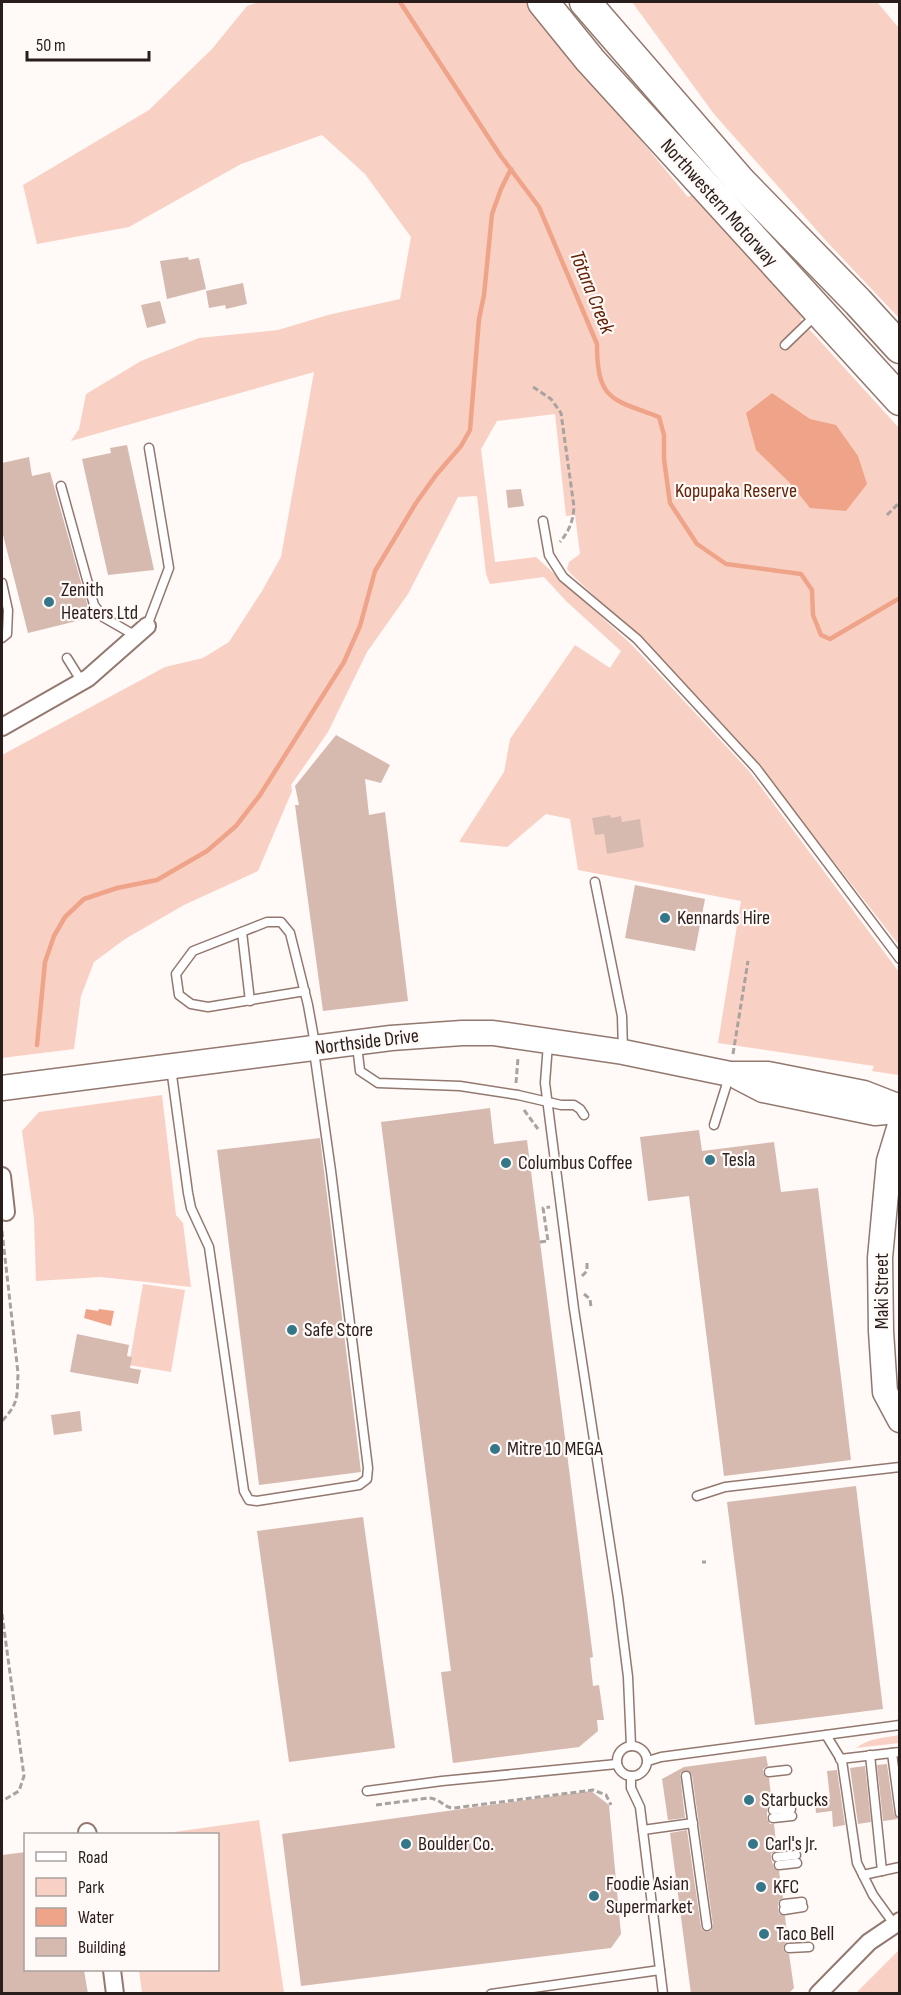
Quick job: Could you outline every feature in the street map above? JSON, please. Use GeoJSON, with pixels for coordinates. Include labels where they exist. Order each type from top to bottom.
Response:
{"type":"FeatureCollection","features":[{"type":"Feature","properties":{"kind":"highway","name":"Northwestern Motorway"},"geometry":{"type":"LineString","coordinates":[[543,2],[590,60],[900,400]]}},
{"type":"Feature","properties":{"kind":"highway","name":"Northwestern Motorway"},"geometry":{"type":"LineString","coordinates":[[585,2],[741,182],[900,348]]}},
{"type":"Feature","properties":{"kind":"street"},"geometry":{"type":"LineString","coordinates":[[2,727],[82,682],[141,631]]}},
{"type":"Feature","properties":{"kind":"street","name":"Northside Drive"},"geometry":{"type":"LineString","coordinates":[[2,1088],[357,1042],[462,1032],[493,1033],[548,1040],[623,1052],[730,1074],[768,1074],[864,1093],[900,1109]]}},
{"type":"Feature","properties":{"kind":"street","name":"Maki Street"},"geometry":{"type":"LineString","coordinates":[[900,1125],[889,1161],[880,1257],[880,1293],[885,1392],[900,1420]]}},
{"type":"Feature","properties":{"kind":"street"},"geometry":{"type":"LineString","coordinates":[[2,1176],[6,1212]]}},
{"type":"Feature","properties":{"kind":"street"},"geometry":{"type":"LineString","coordinates":[[818,1994],[869,1942],[897,1923]]}},
{"type":"Feature","properties":{"kind":"street"},"geometry":{"type":"LineString","coordinates":[[111,1971],[115,1994]]}},
{"type":"Feature","properties":{"kind":"lane"},"geometry":{"type":"LineString","coordinates":[[785,345],[819,311]]}},
{"type":"Feature","properties":{"kind":"lane"},"geometry":{"type":"LineString","coordinates":[[61,486],[94,605],[103,617],[141,631],[169,568],[149,448]]}},
{"type":"Feature","properties":{"kind":"lane"},"geometry":{"type":"LineString","coordinates":[[543,521],[549,555],[563,577],[637,639],[756,768],[900,959]]}},
{"type":"Feature","properties":{"kind":"lane"},"geometry":{"type":"LineString","coordinates":[[2,582],[8,610],[7,634],[2,638]]}},
{"type":"Feature","properties":{"kind":"lane"},"geometry":{"type":"LineString","coordinates":[[67,658],[82,682]]}},
{"type":"Feature","properties":{"kind":"lane"},"geometry":{"type":"LineString","coordinates":[[595,882],[622,1016],[623,1052]]}},
{"type":"Feature","properties":{"kind":"lane"},"geometry":{"type":"LineString","coordinates":[[171,1067],[191,1208],[210,1247],[244,1491],[249,1500],[256,1501],[359,1485],[367,1479],[368,1468],[339,1230],[305,992],[290,933],[281,922],[267,922],[193,951],[176,975],[179,995],[191,1004],[208,1007],[305,992]]}},
{"type":"Feature","properties":{"kind":"lane"},"geometry":{"type":"LineString","coordinates":[[242,932],[250,1001]]}},
{"type":"Feature","properties":{"kind":"lane"},"geometry":{"type":"LineString","coordinates":[[548,1040],[545,1083],[547,1101],[574,1309],[618,1597],[628,1677],[631,1746]]}},
{"type":"Feature","properties":{"kind":"lane"},"geometry":{"type":"LineString","coordinates":[[357,1042],[360,1071],[378,1083],[460,1086],[561,1105],[574,1105],[584,1114]]}},
{"type":"Feature","properties":{"kind":"lane"},"geometry":{"type":"LineString","coordinates":[[714,1125],[730,1074]]}},
{"type":"Feature","properties":{"kind":"lane"},"geometry":{"type":"LineString","coordinates":[[697,1496],[725,1487],[900,1467]]}},
{"type":"Feature","properties":{"kind":"lane"},"geometry":{"type":"LineString","coordinates":[[648,1761],[661,1757],[900,1725]]}},
{"type":"Feature","properties":{"kind":"lane"},"geometry":{"type":"LineString","coordinates":[[826,1734],[840,1759],[857,1863],[873,1895],[897,1923]]}},
{"type":"Feature","properties":{"kind":"lane"},"geometry":{"type":"LineString","coordinates":[[631,1746],[641,1748],[648,1761],[640,1774],[631,1776],[622,1772],[617,1764],[621,1750],[631,1746]]}},
{"type":"Feature","properties":{"kind":"lane"},"geometry":{"type":"LineString","coordinates":[[840,1759],[896,1752],[900,1813]]}},
{"type":"Feature","properties":{"kind":"lane"},"geometry":{"type":"LineString","coordinates":[[870,1755],[882,1871]]}},
{"type":"Feature","properties":{"kind":"lane"},"geometry":{"type":"LineString","coordinates":[[367,1791],[442,1781],[617,1764]]}},
{"type":"Feature","properties":{"kind":"lane"},"geometry":{"type":"LineString","coordinates":[[769,1772],[787,1770]]}},
{"type":"Feature","properties":{"kind":"lane"},"geometry":{"type":"LineString","coordinates":[[631,1776],[632,1788],[640,1807],[663,1994]]}},
{"type":"Feature","properties":{"kind":"lane"},"geometry":{"type":"LineString","coordinates":[[686,1776],[707,1926]]}},
{"type":"Feature","properties":{"kind":"lane"},"geometry":{"type":"LineString","coordinates":[[773,1814],[792,1812]]}},
{"type":"Feature","properties":{"kind":"lane"},"geometry":{"type":"LineString","coordinates":[[643,1830],[693,1823]]}},
{"type":"Feature","properties":{"kind":"lane"},"geometry":{"type":"LineString","coordinates":[[778,1861],[797,1859]]}},
{"type":"Feature","properties":{"kind":"lane"},"geometry":{"type":"LineString","coordinates":[[863,1875],[900,1868]]}},
{"type":"Feature","properties":{"kind":"lane"},"geometry":{"type":"LineString","coordinates":[[784,1907],[803,1904]]}},
{"type":"Feature","properties":{"kind":"lane"},"geometry":{"type":"LineString","coordinates":[[789,1948],[809,1947]]}},
{"type":"Feature","properties":{"kind":"lane"},"geometry":{"type":"LineString","coordinates":[[491,1994],[557,1989],[660,1970]]}},
{"type":"Feature","properties":{"kind":"path"},"geometry":{"type":"LineString","coordinates":[[533,387],[551,399],[561,412],[573,507],[573,518],[568,532],[549,555]]}},
{"type":"Feature","properties":{"kind":"path"},"geometry":{"type":"LineString","coordinates":[[887,515],[900,502]]}},
{"type":"Feature","properties":{"kind":"path"},"geometry":{"type":"LineString","coordinates":[[730,1074],[748,961]]}},
{"type":"Feature","properties":{"kind":"path"},"geometry":{"type":"LineString","coordinates":[[516,1085],[518,1058]]}},
{"type":"Feature","properties":{"kind":"path"},"geometry":{"type":"LineString","coordinates":[[2,1232],[18,1373],[17,1396],[13,1409],[2,1420]]}},
{"type":"Feature","properties":{"kind":"path"},"geometry":{"type":"LineString","coordinates":[[586,1262],[587,1271]]}},
{"type":"Feature","properties":{"kind":"path"},"geometry":{"type":"LineString","coordinates":[[590,1299],[591,1307]]}},
{"type":"Feature","properties":{"kind":"path"},"geometry":{"type":"LineString","coordinates":[[2,1614],[24,1776],[19,1791],[2,1801]]}},
{"type":"Feature","properties":{"kind":"path"},"geometry":{"type":"LineString","coordinates":[[376,1805],[429,1798],[437,1799],[446,1806],[454,1808],[593,1790],[606,1795],[611,1805]]}},
{"type":"Feature","properties":{"kind":"green space","name":"Kopupaka Reserve"},"geometry":{"type":"Polygon","coordinates":[[[259,2],[526,2],[688,197],[695,193],[805,311],[804,318],[800,319],[899,428],[899,945],[752,757],[661,659],[567,569],[569,562],[580,554],[575,515],[566,516],[555,414],[497,421],[481,449],[495,562],[536,557],[632,645],[749,771],[899,972],[900,1072],[898,1075],[872,1071],[874,1066],[718,1043],[741,901],[578,870],[570,819],[546,814],[507,847],[459,842],[504,772],[510,739],[575,645],[610,668],[621,651],[566,601],[544,577],[490,584],[486,574],[477,496],[458,497],[408,594],[367,652],[328,732],[291,785],[292,791],[258,871],[184,905],[125,939],[94,962],[81,996],[74,1049],[2,1058],[2,755],[165,667],[203,658],[229,642],[281,557],[314,372],[71,441],[79,429],[86,394],[141,361],[199,338],[278,330],[328,315],[400,299],[411,237],[365,174],[322,135],[241,164],[129,227],[37,244],[23,185],[149,110],[212,49],[247,6],[259,2]]]}},
{"type":"Feature","properties":{"kind":"green space"},"geometry":{"type":"Polygon","coordinates":[[[632,2],[877,2],[899,28],[899,318],[828,243],[714,114],[632,2]]]}},
{"type":"Feature","properties":{"kind":"green space"},"geometry":{"type":"Polygon","coordinates":[[[162,1095],[176,1215],[183,1223],[191,1287],[101,1277],[36,1281],[34,1218],[22,1131],[39,1112],[162,1095]]]}},
{"type":"Feature","properties":{"kind":"green space"},"geometry":{"type":"Polygon","coordinates":[[[143,1284],[185,1290],[171,1372],[129,1365],[143,1284]]]}},
{"type":"Feature","properties":{"kind":"green space"},"geometry":{"type":"Polygon","coordinates":[[[899,1735],[899,1743],[856,1748],[871,1740],[899,1735]]]}},
{"type":"Feature","properties":{"kind":"green space"},"geometry":{"type":"Polygon","coordinates":[[[259,1820],[284,1993],[142,1993],[139,1971],[219,1971],[219,1833],[167,1833],[259,1820]]]}},
{"type":"Feature","properties":{"kind":"green space"},"geometry":{"type":"Polygon","coordinates":[[[899,1950],[899,1993],[856,1993],[899,1950]]]}},
{"type":"Feature","properties":{"kind":"water"},"geometry":{"type":"Polygon","coordinates":[[[772,393],[810,419],[836,425],[858,456],[867,484],[846,511],[810,508],[790,483],[756,450],[746,413],[772,393]]]}},
{"type":"Feature","properties":{"kind":"water"},"geometry":{"type":"Polygon","coordinates":[[[86,1309],[114,1311],[111,1326],[84,1318],[86,1309]]]}},
{"type":"Feature","properties":{"kind":"building"},"geometry":{"type":"Polygon","coordinates":[[[188,257],[189,260],[199,258],[206,289],[167,299],[160,261],[188,257]]]}},
{"type":"Feature","properties":{"kind":"building"},"geometry":{"type":"Polygon","coordinates":[[[243,283],[247,304],[226,309],[225,305],[209,308],[206,291],[243,283]]]}},
{"type":"Feature","properties":{"kind":"building"},"geometry":{"type":"Polygon","coordinates":[[[160,301],[166,323],[147,328],[141,305],[160,301]]]}},
{"type":"Feature","properties":{"kind":"building"},"geometry":{"type":"Polygon","coordinates":[[[127,445],[154,570],[108,575],[82,459],[111,453],[110,448],[127,445]]]}},
{"type":"Feature","properties":{"kind":"building"},"geometry":{"type":"Polygon","coordinates":[[[29,457],[32,476],[50,472],[88,607],[93,617],[28,633],[2,531],[2,463],[29,457]]]}},
{"type":"Feature","properties":{"kind":"building"},"geometry":{"type":"Polygon","coordinates":[[[521,489],[524,506],[508,508],[506,490],[521,489]]]}},
{"type":"Feature","properties":{"kind":"building"},"geometry":{"type":"Polygon","coordinates":[[[336,735],[390,765],[381,783],[365,779],[369,815],[385,812],[408,1001],[323,1011],[295,805],[299,805],[295,786],[336,735]]]}},
{"type":"Feature","properties":{"kind":"building"},"geometry":{"type":"Polygon","coordinates":[[[610,815],[611,818],[621,816],[622,822],[640,819],[644,847],[607,854],[604,834],[595,835],[592,818],[610,815]]]}},
{"type":"Feature","properties":{"kind":"building","name":"Kennards Hire"},"geometry":{"type":"Polygon","coordinates":[[[635,885],[705,899],[695,951],[625,938],[635,885]]]}},
{"type":"Feature","properties":{"kind":"building","name":"Mitre 10 MEGA"},"geometry":{"type":"Polygon","coordinates":[[[490,1108],[494,1144],[527,1140],[593,1657],[590,1658],[593,1686],[599,1685],[604,1720],[597,1720],[598,1731],[579,1747],[453,1763],[441,1672],[451,1671],[381,1122],[490,1108]]]}},
{"type":"Feature","properties":{"kind":"building"},"geometry":{"type":"Polygon","coordinates":[[[699,1130],[702,1151],[774,1142],[781,1192],[818,1188],[851,1460],[724,1476],[689,1196],[648,1201],[640,1137],[699,1130]]]}},
{"type":"Feature","properties":{"kind":"building","name":"Safe Store"},"geometry":{"type":"Polygon","coordinates":[[[320,1138],[361,1472],[259,1485],[217,1150],[320,1138]]]}},
{"type":"Feature","properties":{"kind":"building"},"geometry":{"type":"Polygon","coordinates":[[[77,1334],[129,1345],[127,1356],[132,1357],[130,1368],[141,1370],[138,1384],[70,1372],[77,1334]]]}},
{"type":"Feature","properties":{"kind":"building"},"geometry":{"type":"Polygon","coordinates":[[[80,1411],[82,1431],[54,1435],[51,1415],[80,1411]]]}},
{"type":"Feature","properties":{"kind":"building"},"geometry":{"type":"Polygon","coordinates":[[[856,1486],[883,1709],[755,1725],[727,1502],[856,1486]]]}},
{"type":"Feature","properties":{"kind":"building"},"geometry":{"type":"Polygon","coordinates":[[[363,1517],[395,1748],[289,1762],[257,1531],[363,1517]]]}},
{"type":"Feature","properties":{"kind":"building"},"geometry":{"type":"Polygon","coordinates":[[[766,1756],[768,1766],[763,1769],[763,1773],[769,1778],[772,1804],[767,1808],[767,1819],[770,1824],[774,1824],[777,1851],[771,1854],[771,1858],[774,1868],[779,1871],[783,1898],[778,1902],[778,1910],[779,1914],[785,1916],[788,1942],[783,1949],[789,1954],[794,1988],[788,1994],[691,1994],[670,1833],[687,1830],[701,1927],[707,1932],[711,1931],[713,1925],[692,1775],[686,1770],[680,1774],[685,1818],[668,1820],[662,1779],[684,1767],[766,1756]]]}},
{"type":"Feature","properties":{"kind":"building"},"geometry":{"type":"Polygon","coordinates":[[[887,1764],[894,1814],[898,1819],[883,1821],[877,1765],[887,1764]]]}},
{"type":"Feature","properties":{"kind":"building"},"geometry":{"type":"Polygon","coordinates":[[[865,1766],[871,1822],[858,1824],[850,1768],[865,1766]]]}},
{"type":"Feature","properties":{"kind":"building"},"geometry":{"type":"Polygon","coordinates":[[[837,1770],[845,1825],[833,1827],[832,1811],[816,1813],[815,1801],[830,1799],[827,1771],[837,1770]]]}},
{"type":"Feature","properties":{"kind":"building"},"geometry":{"type":"Polygon","coordinates":[[[591,1791],[609,1805],[621,1934],[611,1948],[301,1986],[282,1834],[591,1791]]]}},
{"type":"Feature","properties":{"kind":"building"},"geometry":{"type":"Polygon","coordinates":[[[24,1852],[24,1971],[84,1971],[88,1994],[2,1994],[2,1855],[24,1852]]]}},
{"type":"Feature","properties":{"kind":"waterway","name":"Tōtara Creek"},"geometry":{"type":"LineString","coordinates":[[400,2],[500,155],[539,207],[597,344],[600,377],[604,387],[619,401],[659,417],[664,435],[664,459],[670,503],[697,544],[726,564],[801,574],[812,590],[813,615],[821,635],[830,639],[900,598]]}},
{"type":"Feature","properties":{"kind":"waterway"},"geometry":{"type":"LineString","coordinates":[[37,1045],[45,962],[54,936],[65,917],[84,899],[117,888],[157,880],[207,851],[236,826],[260,795],[344,662],[360,626],[375,571],[416,503],[461,446],[470,430],[479,319],[484,295],[492,214],[511,169]]}},
{"type":"Feature","properties":{"kind":"place","name":"Zenith Heaters Ltd"},"geometry":{"type":"Point","coordinates":[49,602]}},
{"type":"Feature","properties":{"kind":"place","name":"Kennards Hire"},"geometry":{"type":"Point","coordinates":[665,918]}},
{"type":"Feature","properties":{"kind":"place","name":"Tesla"},"geometry":{"type":"Point","coordinates":[710,1160]}},
{"type":"Feature","properties":{"kind":"place","name":"Columbus Coffee"},"geometry":{"type":"Point","coordinates":[506,1163]}},
{"type":"Feature","properties":{"kind":"place","name":"Safe Store"},"geometry":{"type":"Point","coordinates":[292,1330]}},
{"type":"Feature","properties":{"kind":"place","name":"Mitre 10 MEGA"},"geometry":{"type":"Point","coordinates":[495,1449]}},
{"type":"Feature","properties":{"kind":"place","name":"Starbucks"},"geometry":{"type":"Point","coordinates":[749,1800]}},
{"type":"Feature","properties":{"kind":"place","name":"Boulder Co."},"geometry":{"type":"Point","coordinates":[406,1844]}},
{"type":"Feature","properties":{"kind":"place","name":"Carl's Jr."},"geometry":{"type":"Point","coordinates":[753,1844]}},
{"type":"Feature","properties":{"kind":"place","name":"KFC"},"geometry":{"type":"Point","coordinates":[761,1887]}},
{"type":"Feature","properties":{"kind":"place","name":"Foodie Asian Supermarket"},"geometry":{"type":"Point","coordinates":[594,1896]}},
{"type":"Feature","properties":{"kind":"place","name":"Taco Bell"},"geometry":{"type":"Point","coordinates":[764,1934]}}]}
